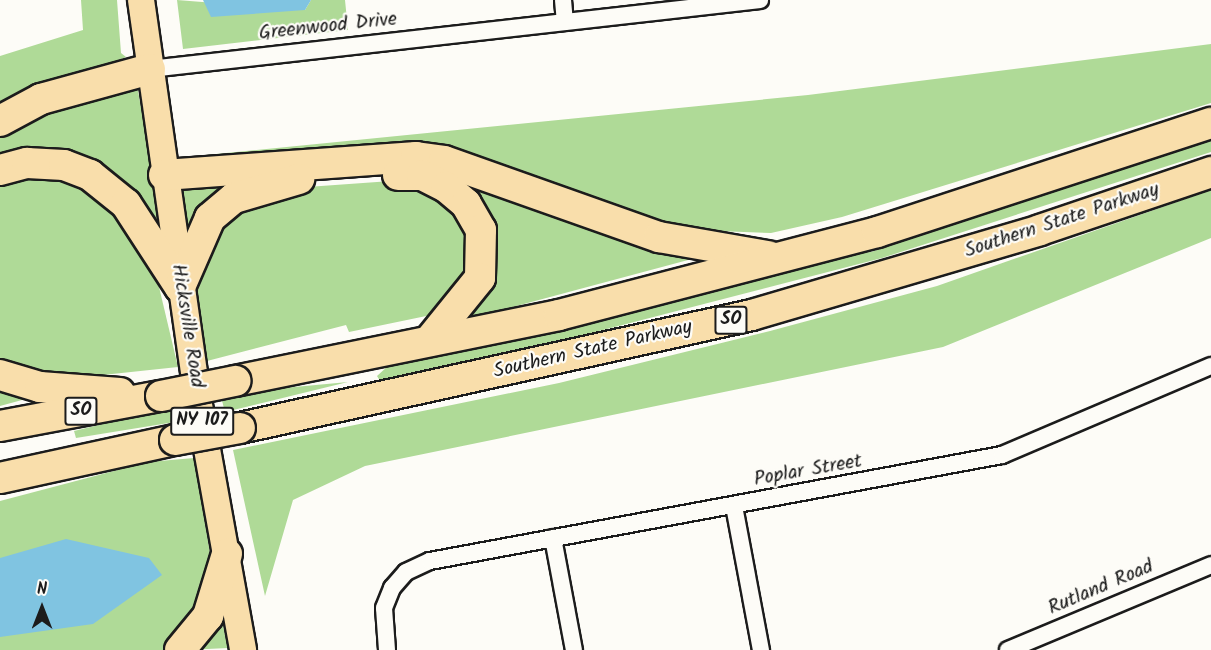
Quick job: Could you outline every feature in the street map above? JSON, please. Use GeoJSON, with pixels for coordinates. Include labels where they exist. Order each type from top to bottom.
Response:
{"type":"FeatureCollection","features":[{"type":"Feature","properties":{"kind":"highway"},"geometry":{"type":"LineString","coordinates":[[0,121],[41,99],[150,69]]}},
{"type":"Feature","properties":{"kind":"highway","name":"SO"},"geometry":{"type":"LineString","coordinates":[[0,426],[161,396],[559,315],[777,258],[1027,186],[1211,123]]}},
{"type":"Feature","properties":{"kind":"highway"},"geometry":{"type":"LineString","coordinates":[[165,175],[416,157],[444,161],[659,237],[777,258]]}},
{"type":"Feature","properties":{"kind":"highway"},"geometry":{"type":"LineString","coordinates":[[0,170],[27,163],[64,165],[90,175],[126,204],[180,287]]}},
{"type":"Feature","properties":{"kind":"highway","name":"Southern State Parkway"},"geometry":{"type":"LineString","coordinates":[[0,478],[240,428],[752,315],[1040,230],[1211,172]]}},
{"type":"Feature","properties":{"kind":"highway"},"geometry":{"type":"LineString","coordinates":[[180,287],[201,233],[234,198],[290,180],[422,174],[466,204],[482,230],[485,251],[473,292],[429,341]]}},
{"type":"Feature","properties":{"kind":"highway"},"geometry":{"type":"LineString","coordinates":[[0,375],[40,387],[161,396]]}},
{"type":"Feature","properties":{"kind":"highway"},"geometry":{"type":"LineString","coordinates":[[180,650],[208,616],[227,554]]}},
{"type":"Feature","properties":{"kind":"main road","name":"Hicksville Road"},"geometry":{"type":"LineString","coordinates":[[141,0],[180,287],[243,650]]}},
{"type":"Feature","properties":{"kind":"street"},"geometry":{"type":"LineString","coordinates":[[563,0],[566,22]]}},
{"type":"Feature","properties":{"kind":"street","name":"Greenwood Drive"},"geometry":{"type":"LineString","coordinates":[[150,69],[760,0]]}},
{"type":"Feature","properties":{"kind":"street","name":"Poplar Street"},"geometry":{"type":"LineString","coordinates":[[387,650],[384,608],[402,576],[430,561],[1002,455],[1211,366]]}},
{"type":"Feature","properties":{"kind":"street"},"geometry":{"type":"LineString","coordinates":[[734,506],[760,650]]}},
{"type":"Feature","properties":{"kind":"street"},"geometry":{"type":"LineString","coordinates":[[553,538],[574,650]]}},
{"type":"Feature","properties":{"kind":"street","name":"Rutland Road"},"geometry":{"type":"LineString","coordinates":[[1008,650],[1211,566]]}},
{"type":"Feature","properties":{"kind":"green space"},"geometry":{"type":"Polygon","coordinates":[[[81,0],[117,0],[121,53],[126,57],[0,111],[0,56],[83,30],[81,0]]]}},
{"type":"Feature","properties":{"kind":"green space"},"geometry":{"type":"Polygon","coordinates":[[[177,0],[305,10],[311,0],[345,0],[348,30],[183,49],[177,0]]]}},
{"type":"Feature","properties":{"kind":"green space"},"geometry":{"type":"Polygon","coordinates":[[[1211,44],[1211,103],[842,217],[771,233],[664,229],[454,154],[199,164],[196,156],[808,95],[1211,44]]]}},
{"type":"Feature","properties":{"kind":"green space"},"geometry":{"type":"Polygon","coordinates":[[[137,85],[166,249],[112,178],[0,163],[0,128],[9,121],[137,85]]]}},
{"type":"Feature","properties":{"kind":"green space"},"geometry":{"type":"Polygon","coordinates":[[[1211,136],[1211,152],[882,258],[479,362],[380,381],[377,376],[388,366],[843,254],[871,252],[1211,136]]]}},
{"type":"Feature","properties":{"kind":"green space"},"geometry":{"type":"Polygon","coordinates":[[[418,163],[703,256],[464,320],[492,249],[418,163]]]}},
{"type":"Feature","properties":{"kind":"green space"},"geometry":{"type":"Polygon","coordinates":[[[60,170],[104,189],[155,270],[178,367],[65,379],[0,363],[0,178],[60,170]]]}},
{"type":"Feature","properties":{"kind":"green space"},"geometry":{"type":"Polygon","coordinates":[[[269,174],[190,235],[186,233],[179,184],[269,174]]]}},
{"type":"Feature","properties":{"kind":"green space"},"geometry":{"type":"Polygon","coordinates":[[[405,180],[423,181],[474,233],[462,295],[431,315],[349,332],[346,325],[207,361],[192,284],[220,217],[279,189],[405,180]]]}},
{"type":"Feature","properties":{"kind":"green space"},"geometry":{"type":"Polygon","coordinates":[[[1211,190],[1211,238],[943,347],[365,466],[293,500],[265,596],[233,450],[559,383],[770,331],[937,286],[1211,190]]]}},
{"type":"Feature","properties":{"kind":"green space"},"geometry":{"type":"Polygon","coordinates":[[[0,381],[33,397],[0,406],[0,381]]]}},
{"type":"Feature","properties":{"kind":"green space"},"geometry":{"type":"Polygon","coordinates":[[[348,382],[225,412],[221,397],[273,389],[348,382]]]}},
{"type":"Feature","properties":{"kind":"green space"},"geometry":{"type":"Polygon","coordinates":[[[177,406],[181,421],[76,438],[74,431],[177,406]]]}},
{"type":"Feature","properties":{"kind":"green space"},"geometry":{"type":"Polygon","coordinates":[[[194,458],[213,570],[209,599],[178,643],[164,650],[0,650],[0,501],[148,462],[194,458]]]}},
{"type":"Feature","properties":{"kind":"green space"},"geometry":{"type":"Polygon","coordinates":[[[219,608],[228,648],[186,650],[219,608]]]}},
{"type":"Feature","properties":{"kind":"water"},"geometry":{"type":"Polygon","coordinates":[[[203,0],[311,0],[305,10],[211,17],[203,0]]]}},
{"type":"Feature","properties":{"kind":"water"},"geometry":{"type":"Polygon","coordinates":[[[66,539],[149,558],[162,575],[93,624],[0,637],[0,558],[66,539]]]}}]}
